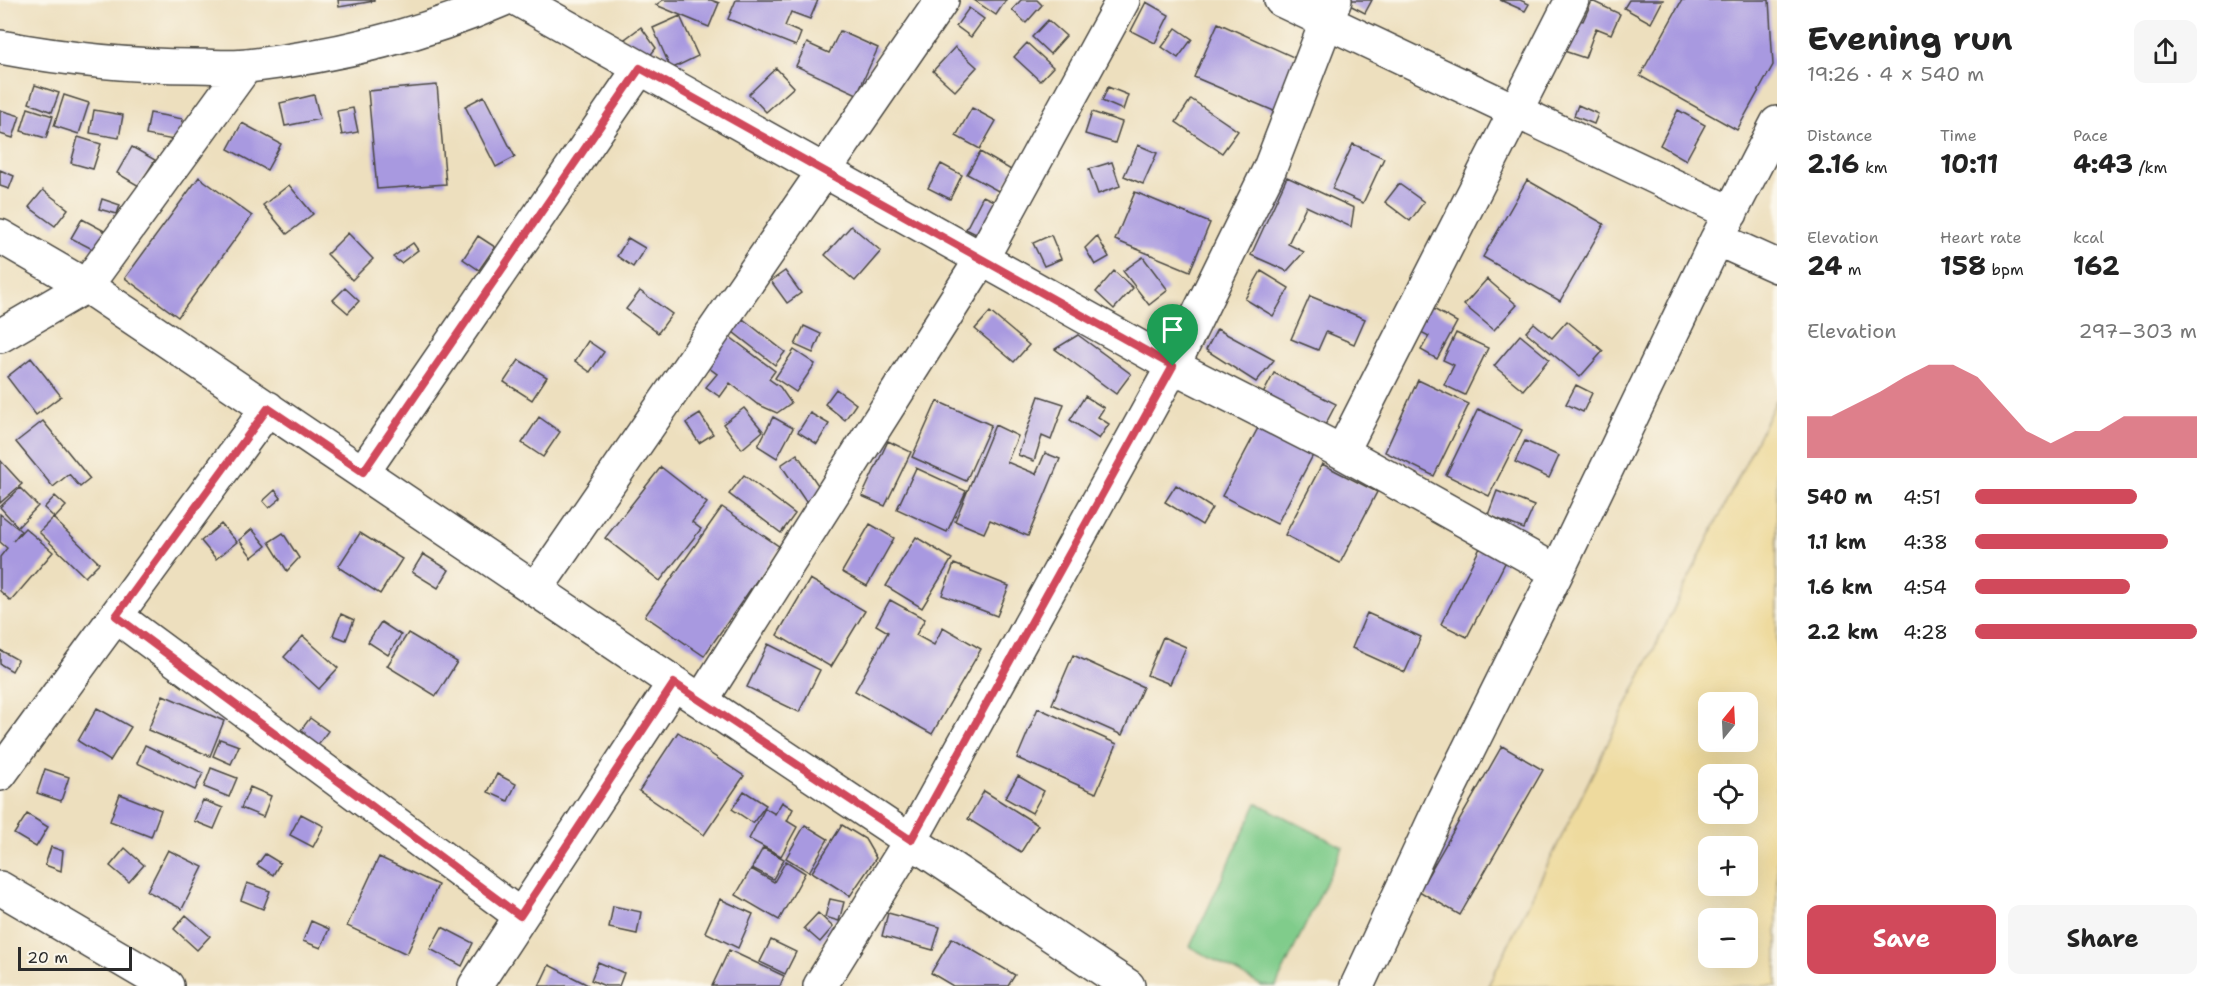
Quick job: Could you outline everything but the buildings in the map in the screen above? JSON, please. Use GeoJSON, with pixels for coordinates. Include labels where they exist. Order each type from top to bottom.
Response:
{"type":"FeatureCollection","features":[{"type":"Feature","properties":{"kind":"street"},"geometry":{"type":"LineString","coordinates":[[0,47],[41,55],[138,66],[246,66],[323,55],[408,35],[502,0]]}},
{"type":"Feature","properties":{"kind":"street"},"geometry":{"type":"LineString","coordinates":[[519,0],[1173,366],[1342,452],[1557,572]]}},
{"type":"Feature","properties":{"kind":"street"},"geometry":{"type":"LineString","coordinates":[[536,589],[942,0]]}},
{"type":"Feature","properties":{"kind":"street"},"geometry":{"type":"LineString","coordinates":[[701,701],[981,260],[1123,0]]}},
{"type":"Feature","properties":{"kind":"street"},"geometry":{"type":"LineString","coordinates":[[1281,0],[1332,11],[1724,226],[1777,266]]}},
{"type":"Feature","properties":{"kind":"street"},"geometry":{"type":"LineString","coordinates":[[1342,452],[1572,0]]}},
{"type":"Feature","properties":{"kind":"street"},"geometry":{"type":"LineString","coordinates":[[820,986],[911,840],[1173,366],[1270,168],[1332,11]]}},
{"type":"Feature","properties":{"kind":"street"},"geometry":{"type":"LineString","coordinates":[[0,336],[86,286],[246,66]]}},
{"type":"Feature","properties":{"kind":"street"},"geometry":{"type":"LineString","coordinates":[[363,472],[640,68]]}},
{"type":"Feature","properties":{"kind":"street"},"geometry":{"type":"LineString","coordinates":[[1357,986],[1444,799],[1557,572],[1724,226],[1777,123]]}},
{"type":"Feature","properties":{"kind":"street"},"geometry":{"type":"LineString","coordinates":[[0,236],[86,286],[1128,986]]}},
{"type":"Feature","properties":{"kind":"street"},"geometry":{"type":"LineString","coordinates":[[0,774],[268,408]]}},
{"type":"Feature","properties":{"kind":"street"},"geometry":{"type":"LineString","coordinates":[[116,616],[520,916]]}},
{"type":"Feature","properties":{"kind":"street"},"geometry":{"type":"LineString","coordinates":[[475,986],[674,683]]}},
{"type":"Feature","properties":{"kind":"street"},"geometry":{"type":"LineString","coordinates":[[0,888],[167,986]]}},
{"type":"Feature","properties":{"kind":"green space"},"geometry":{"type":"Polygon","coordinates":[[[1257,803],[1343,847],[1276,986],[1262,986],[1190,947],[1257,803]]]}},
{"type":"Feature","properties":{"kind":"sand"},"geometry":{"type":"Polygon","coordinates":[[[1777,399],[1777,986],[1488,986],[1777,399]]]}},
{"type":"Feature","properties":{"kind":"route"},"geometry":{"type":"LineString","coordinates":[[640,68],[1173,366],[911,840],[674,683],[520,916],[116,616],[268,408],[363,472],[640,68]]}}]}
